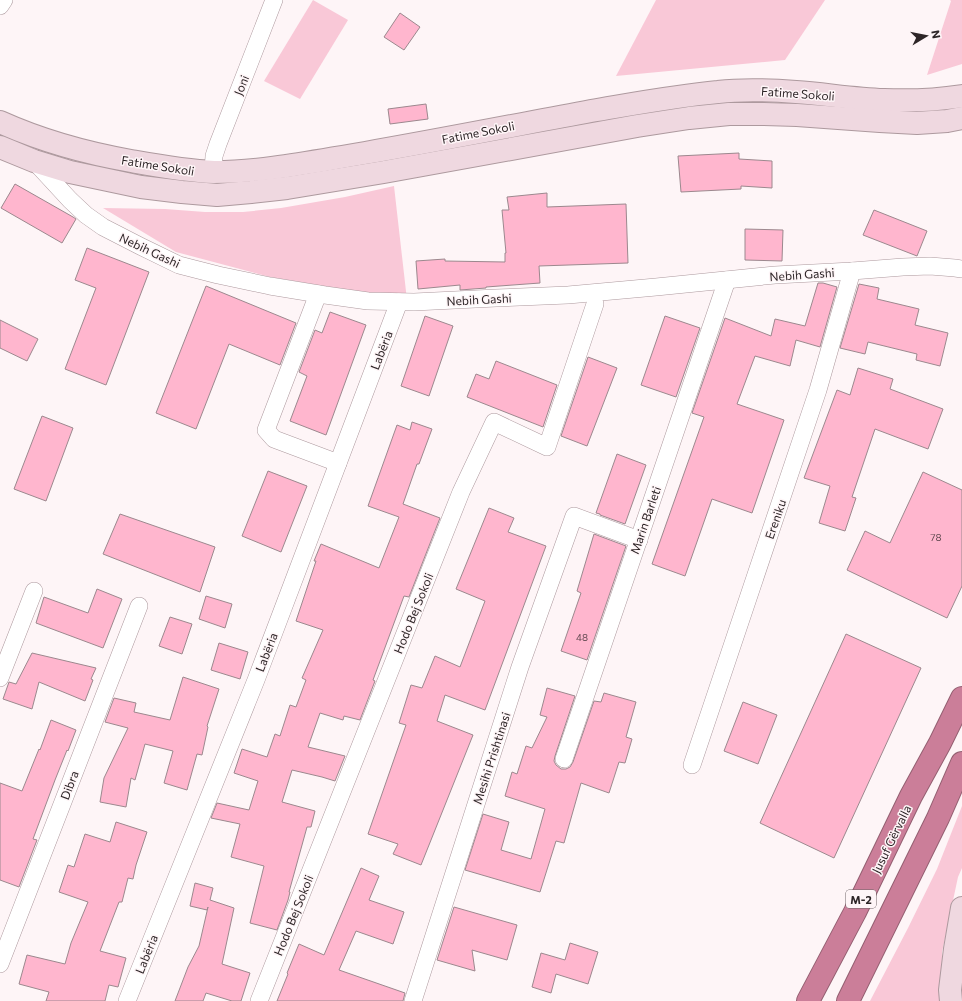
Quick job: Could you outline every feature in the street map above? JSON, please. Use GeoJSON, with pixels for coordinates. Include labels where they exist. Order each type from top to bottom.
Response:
{"type":"FeatureCollection","features":[{"type":"Feature","properties":{"kind":"highway","name":"Jusuf Gërvalla"},"geometry":{"type":"LineString","coordinates":[[808,1001],[855,912],[911,796],[940,743],[962,698]]}},
{"type":"Feature","properties":{"kind":"highway","name":"M-2"},"geometry":{"type":"LineString","coordinates":[[848,1001],[938,818],[962,763]]}},
{"type":"Feature","properties":{"kind":"street"},"geometry":{"type":"LineString","coordinates":[[0,6],[4,0]]}},
{"type":"Feature","properties":{"kind":"street","name":"Joni"},"geometry":{"type":"LineString","coordinates":[[213,172],[214,156],[218,144],[274,0]]}},
{"type":"Feature","properties":{"kind":"street","name":"Fatime Sokoli"},"geometry":{"type":"LineString","coordinates":[[0,122],[42,139],[78,150],[165,167],[213,172],[248,171],[276,168],[686,95],[725,91],[763,90],[882,100],[917,101],[962,96]]}},
{"type":"Feature","properties":{"kind":"street","name":"Fatime Sokoli"},"geometry":{"type":"LineString","coordinates":[[0,147],[34,161],[70,172],[141,187],[217,195],[287,188],[689,118],[728,114],[764,114],[917,123],[947,121],[962,118]]}},
{"type":"Feature","properties":{"kind":"street","name":"Nebih Gashi"},"geometry":{"type":"LineString","coordinates":[[34,161],[86,215],[103,227],[179,265],[270,286],[368,301],[414,302],[568,295],[775,275],[904,267],[930,266],[962,269]]}},
{"type":"Feature","properties":{"kind":"street"},"geometry":{"type":"LineString","coordinates":[[163,190],[165,167]]}},
{"type":"Feature","properties":{"kind":"street","name":"Ereniku"},"geometry":{"type":"LineString","coordinates":[[692,765],[818,390],[852,271]]}},
{"type":"Feature","properties":{"kind":"street","name":"Marin Barleti"},"geometry":{"type":"LineString","coordinates":[[564,759],[727,280]]}},
{"type":"Feature","properties":{"kind":"street"},"geometry":{"type":"LineString","coordinates":[[318,294],[266,430],[274,439],[338,463]]}},
{"type":"Feature","properties":{"kind":"street","name":"Labëria"},"geometry":{"type":"LineString","coordinates":[[127,1001],[256,680],[399,302]]}},
{"type":"Feature","properties":{"kind":"street","name":"Hodo Bej Sokoli"},"geometry":{"type":"LineString","coordinates":[[258,1001],[461,492],[494,422],[547,447],[595,304]]}},
{"type":"Feature","properties":{"kind":"street","name":"Mesihi Prishtinasi"},"geometry":{"type":"LineString","coordinates":[[413,1001],[520,667],[574,516],[639,540]]}},
{"type":"Feature","properties":{"kind":"street"},"geometry":{"type":"LineString","coordinates":[[0,678],[34,591]]}},
{"type":"Feature","properties":{"kind":"street","name":"Dibra"},"geometry":{"type":"LineString","coordinates":[[0,964],[139,606]]}},
{"type":"Feature","properties":{"kind":"street"},"geometry":{"type":"LineString","coordinates":[[951,1001],[950,990],[962,908]]}},
{"type":"Feature","properties":{"kind":"shaded area"},"geometry":{"type":"Polygon","coordinates":[[[313,0],[348,20],[300,99],[264,81],[313,0]]]}},
{"type":"Feature","properties":{"kind":"shaded area"},"geometry":{"type":"Polygon","coordinates":[[[656,0],[825,0],[785,60],[616,76],[656,0]]]}},
{"type":"Feature","properties":{"kind":"shaded area"},"geometry":{"type":"Polygon","coordinates":[[[950,0],[962,0],[962,64],[927,75],[951,1],[950,0]]]}},
{"type":"Feature","properties":{"kind":"shaded area"},"geometry":{"type":"Polygon","coordinates":[[[394,186],[407,300],[270,277],[176,252],[103,208],[243,212],[281,208],[345,197],[394,186]]]}},
{"type":"Feature","properties":{"kind":"shaded area"},"geometry":{"type":"Polygon","coordinates":[[[962,806],[962,868],[958,877],[942,952],[941,1001],[870,1001],[937,869],[962,806]]]}},
{"type":"Feature","properties":{"kind":"building"},"geometry":{"type":"Polygon","coordinates":[[[400,13],[420,27],[404,50],[384,37],[400,13]]]}},
{"type":"Feature","properties":{"kind":"building"},"geometry":{"type":"Polygon","coordinates":[[[426,104],[428,119],[390,124],[388,109],[426,104]]]}},
{"type":"Feature","properties":{"kind":"building"},"geometry":{"type":"Polygon","coordinates":[[[739,153],[739,159],[772,161],[772,188],[741,186],[741,189],[681,192],[678,156],[739,153]]]}},
{"type":"Feature","properties":{"kind":"building"},"geometry":{"type":"Polygon","coordinates":[[[15,184],[76,219],[62,243],[1,208],[15,184]]]}},
{"type":"Feature","properties":{"kind":"building"},"geometry":{"type":"Polygon","coordinates":[[[547,193],[547,207],[626,204],[628,263],[539,266],[540,283],[460,290],[460,285],[418,289],[416,261],[445,259],[445,261],[505,262],[506,253],[502,210],[509,210],[507,197],[547,193]]]}},
{"type":"Feature","properties":{"kind":"building"},"geometry":{"type":"Polygon","coordinates":[[[874,210],[927,231],[917,256],[863,235],[874,210]]]}},
{"type":"Feature","properties":{"kind":"building"},"geometry":{"type":"Polygon","coordinates":[[[745,229],[783,230],[782,261],[745,260],[745,229]]]}},
{"type":"Feature","properties":{"kind":"building"},"geometry":{"type":"Polygon","coordinates":[[[87,248],[149,272],[106,385],[65,369],[96,288],[75,280],[87,248]]]}},
{"type":"Feature","properties":{"kind":"building"},"geometry":{"type":"Polygon","coordinates":[[[818,283],[837,287],[820,347],[796,340],[790,366],[755,356],[737,404],[784,420],[752,513],[712,499],[685,576],[652,564],[704,417],[692,413],[725,318],[771,336],[775,319],[805,326],[818,283]]]}},
{"type":"Feature","properties":{"kind":"building"},"geometry":{"type":"Polygon","coordinates":[[[859,284],[879,288],[877,299],[919,309],[915,325],[948,333],[940,366],[916,360],[917,354],[868,342],[865,354],[840,348],[859,284]]]}},
{"type":"Feature","properties":{"kind":"building"},"geometry":{"type":"Polygon","coordinates":[[[206,286],[296,323],[280,365],[229,344],[196,429],[156,413],[206,286]]]}},
{"type":"Feature","properties":{"kind":"building"},"geometry":{"type":"Polygon","coordinates":[[[330,312],[366,325],[326,435],[290,421],[307,376],[299,372],[315,330],[322,333],[330,312]]]}},
{"type":"Feature","properties":{"kind":"building"},"geometry":{"type":"Polygon","coordinates":[[[425,316],[453,326],[429,396],[401,386],[425,316]]]}},
{"type":"Feature","properties":{"kind":"building"},"geometry":{"type":"Polygon","coordinates":[[[665,316],[700,328],[676,397],[641,385],[665,316]]]}},
{"type":"Feature","properties":{"kind":"building"},"geometry":{"type":"Polygon","coordinates":[[[0,320],[38,339],[27,361],[0,348],[0,320]]]}},
{"type":"Feature","properties":{"kind":"building"},"geometry":{"type":"Polygon","coordinates":[[[588,357],[617,368],[587,446],[561,436],[588,357]]]}},
{"type":"Feature","properties":{"kind":"building"},"geometry":{"type":"Polygon","coordinates":[[[496,361],[557,385],[543,427],[467,397],[476,374],[489,379],[496,361]]]}},
{"type":"Feature","properties":{"kind":"building"},"geometry":{"type":"Polygon","coordinates":[[[858,368],[893,379],[890,389],[943,409],[928,449],[875,429],[852,497],[856,498],[845,531],[819,523],[830,486],[804,478],[837,390],[850,395],[858,368]]]}},
{"type":"Feature","properties":{"kind":"building"},"geometry":{"type":"Polygon","coordinates":[[[42,416],[73,428],[46,501],[14,489],[42,416]]]}},
{"type":"Feature","properties":{"kind":"building"},"geometry":{"type":"Polygon","coordinates":[[[412,422],[432,429],[419,464],[417,464],[403,504],[440,518],[409,597],[404,596],[360,720],[344,716],[343,720],[320,713],[308,747],[345,756],[335,781],[292,770],[282,802],[315,811],[311,827],[307,827],[288,900],[277,930],[250,923],[264,866],[231,857],[240,824],[211,818],[217,803],[249,810],[258,781],[234,773],[242,749],[267,757],[275,734],[280,736],[290,705],[296,707],[306,680],[302,678],[323,630],[296,621],[316,561],[314,561],[321,544],[379,568],[399,517],[368,506],[397,425],[410,430],[412,422]]]}},
{"type":"Feature","properties":{"kind":"building"},"geometry":{"type":"Polygon","coordinates":[[[617,454],[646,465],[625,524],[596,513],[617,454]]]}},
{"type":"Feature","properties":{"kind":"building"},"geometry":{"type":"Polygon","coordinates":[[[268,471],[307,486],[281,552],[242,536],[268,471]]]}},
{"type":"Feature","properties":{"kind":"building"},"geometry":{"type":"Polygon","coordinates":[[[923,472],[962,490],[962,586],[947,618],[847,570],[865,531],[890,543],[923,472]]]}},
{"type":"Feature","properties":{"kind":"building"},"geometry":{"type":"Polygon","coordinates":[[[489,508],[514,518],[508,532],[546,546],[485,710],[445,695],[437,721],[473,735],[421,865],[393,854],[398,844],[368,834],[406,725],[399,723],[411,685],[422,688],[435,656],[460,667],[485,601],[456,589],[489,508]]]}},
{"type":"Feature","properties":{"kind":"building"},"geometry":{"type":"Polygon","coordinates":[[[120,514],[215,547],[200,592],[103,554],[120,514]]]}},
{"type":"Feature","properties":{"kind":"building"},"geometry":{"type":"Polygon","coordinates":[[[594,534],[626,546],[587,660],[561,651],[581,593],[577,591],[594,534]]]}},
{"type":"Feature","properties":{"kind":"building"},"geometry":{"type":"Polygon","coordinates":[[[97,589],[122,599],[103,648],[36,623],[44,597],[88,613],[97,589]]]}},
{"type":"Feature","properties":{"kind":"building"},"geometry":{"type":"Polygon","coordinates":[[[206,596],[232,604],[225,628],[199,619],[206,596]]]}},
{"type":"Feature","properties":{"kind":"building"},"geometry":{"type":"Polygon","coordinates":[[[170,617],[192,624],[182,654],[159,646],[170,617]]]}},
{"type":"Feature","properties":{"kind":"building"},"geometry":{"type":"Polygon","coordinates":[[[846,634],[921,668],[834,858],[760,823],[846,634]]]}},
{"type":"Feature","properties":{"kind":"building"},"geometry":{"type":"Polygon","coordinates":[[[219,643],[248,652],[240,679],[211,670],[219,643]]]}},
{"type":"Feature","properties":{"kind":"building"},"geometry":{"type":"Polygon","coordinates":[[[32,653],[96,668],[91,679],[93,680],[85,701],[39,682],[32,709],[3,699],[9,682],[16,684],[32,653]]]}},
{"type":"Feature","properties":{"kind":"building"},"geometry":{"type":"Polygon","coordinates":[[[183,677],[219,689],[207,726],[202,755],[197,754],[187,790],[164,783],[173,751],[145,744],[135,780],[131,778],[126,807],[100,802],[104,778],[128,728],[105,722],[114,698],[136,703],[134,712],[170,720],[183,677]]]}},
{"type":"Feature","properties":{"kind":"building"},"geometry":{"type":"Polygon","coordinates":[[[547,688],[575,696],[554,761],[561,769],[570,767],[573,762],[594,701],[601,702],[604,693],[636,702],[626,737],[632,739],[625,763],[619,762],[609,793],[581,783],[564,843],[556,841],[540,892],[465,870],[483,814],[509,822],[501,850],[531,859],[545,809],[505,796],[512,772],[517,774],[526,746],[532,748],[547,717],[540,715],[547,688]]]}},
{"type":"Feature","properties":{"kind":"building"},"geometry":{"type":"Polygon","coordinates":[[[743,702],[777,715],[758,764],[724,751],[743,702]]]}},
{"type":"Feature","properties":{"kind":"building"},"geometry":{"type":"Polygon","coordinates":[[[51,720],[76,730],[33,839],[37,840],[19,887],[0,880],[0,783],[22,791],[51,720]]]}},
{"type":"Feature","properties":{"kind":"building"},"geometry":{"type":"Polygon","coordinates":[[[116,822],[147,832],[133,879],[128,878],[122,902],[119,902],[100,951],[126,958],[118,987],[109,985],[105,1001],[46,1001],[49,992],[19,984],[27,955],[65,964],[71,943],[88,902],[59,892],[68,865],[74,867],[85,834],[110,842],[116,822]]]}},
{"type":"Feature","properties":{"kind":"building"},"geometry":{"type":"Polygon","coordinates":[[[361,868],[379,876],[369,900],[404,912],[393,944],[356,931],[339,970],[405,993],[403,1001],[277,1001],[299,944],[324,955],[361,868]]]}},
{"type":"Feature","properties":{"kind":"building"},"geometry":{"type":"Polygon","coordinates":[[[195,883],[213,888],[210,900],[234,908],[222,964],[250,973],[241,1001],[232,1001],[206,993],[203,1001],[175,1001],[188,967],[199,946],[208,907],[207,910],[190,906],[195,883]]]}},
{"type":"Feature","properties":{"kind":"building"},"geometry":{"type":"Polygon","coordinates":[[[454,907],[517,925],[507,960],[472,950],[475,971],[437,960],[454,907]]]}},
{"type":"Feature","properties":{"kind":"building"},"geometry":{"type":"Polygon","coordinates":[[[570,943],[598,952],[588,984],[556,974],[551,993],[532,987],[541,953],[565,960],[570,943]]]}}]}
